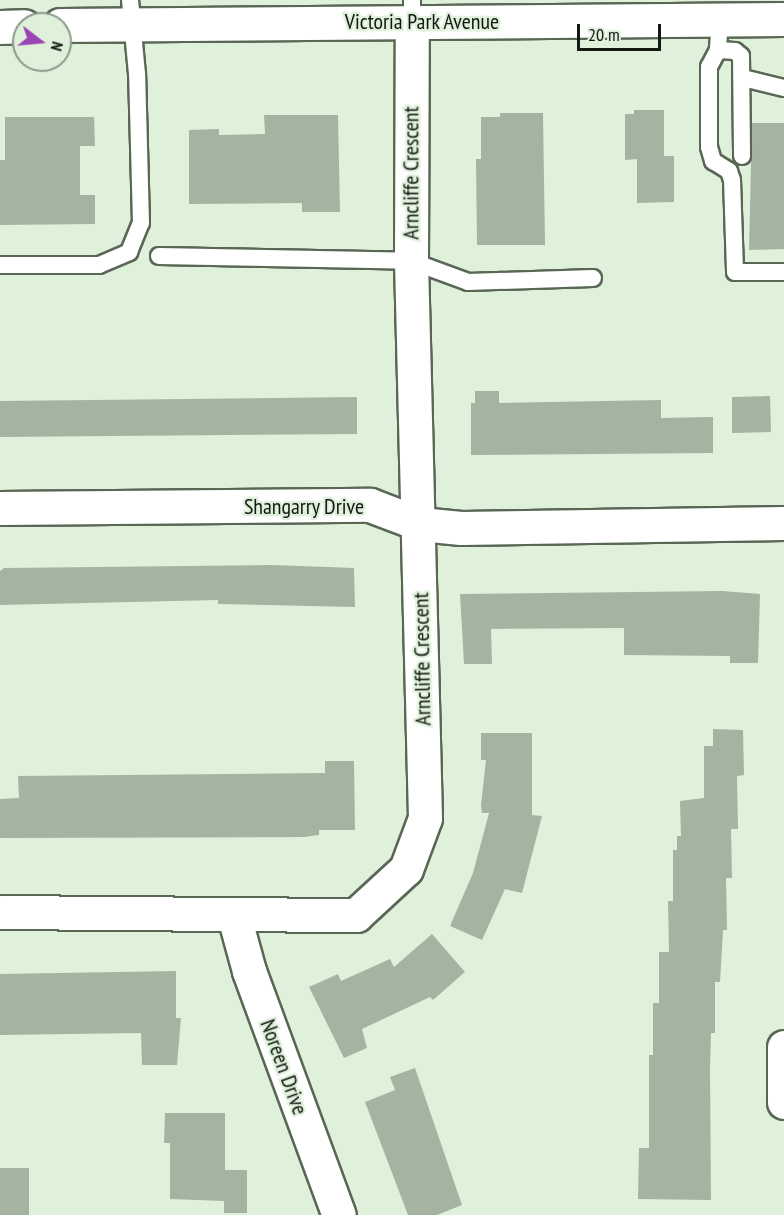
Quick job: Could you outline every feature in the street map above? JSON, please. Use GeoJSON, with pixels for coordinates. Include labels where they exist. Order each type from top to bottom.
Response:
{"type":"FeatureCollection","features":[{"type":"Feature","properties":{"kind":"street","name":"Victoria Park Avenue"},"geometry":{"type":"LineString","coordinates":[[72,24],[132,12],[412,11],[727,22],[784,19]]}},
{"type":"Feature","properties":{"kind":"street","name":"Arncliffe Crescent"},"geometry":{"type":"LineString","coordinates":[[0,912],[234,916],[356,915],[406,868],[425,818],[420,524],[411,261],[412,11]]}},
{"type":"Feature","properties":{"kind":"street","name":"Shangarry Drive"},"geometry":{"type":"LineString","coordinates":[[0,508],[370,505],[420,524],[461,528],[784,523]]}},
{"type":"Feature","properties":{"kind":"street","name":"Noreen Drive"},"geometry":{"type":"LineString","coordinates":[[234,916],[249,971],[339,1215]]}},
{"type":"Feature","properties":{"kind":"street"},"geometry":{"type":"LineString","coordinates":[[784,1047],[784,1102]]}},
{"type":"Feature","properties":{"kind":"lane"},"geometry":{"type":"LineString","coordinates":[[0,265],[99,265],[129,252],[141,223],[132,12]]}},
{"type":"Feature","properties":{"kind":"lane"},"geometry":{"type":"LineString","coordinates":[[727,22],[739,53],[743,78],[742,156]]}},
{"type":"Feature","properties":{"kind":"lane"},"geometry":{"type":"LineString","coordinates":[[727,22],[709,67],[709,147],[713,161],[729,171],[732,180],[735,272],[784,272]]}},
{"type":"Feature","properties":{"kind":"lane"},"geometry":{"type":"LineString","coordinates":[[743,78],[784,88]]}},
{"type":"Feature","properties":{"kind":"lane"},"geometry":{"type":"LineString","coordinates":[[159,256],[411,261],[468,282],[593,278]]}},
{"type":"Feature","properties":{"kind":"building"},"geometry":{"type":"Polygon","coordinates":[[[634,110],[664,110],[664,156],[674,156],[674,202],[637,203],[637,159],[625,160],[625,114],[634,114],[634,110]]]}},
{"type":"Feature","properties":{"kind":"building"},"geometry":{"type":"Polygon","coordinates":[[[500,113],[543,113],[545,245],[477,245],[476,159],[481,159],[481,117],[500,117],[500,113]]]}},
{"type":"Feature","properties":{"kind":"building"},"geometry":{"type":"Polygon","coordinates":[[[264,115],[338,115],[340,212],[302,212],[302,203],[189,204],[189,130],[219,129],[219,135],[265,134],[264,115]]]}},
{"type":"Feature","properties":{"kind":"building"},"geometry":{"type":"Polygon","coordinates":[[[5,117],[94,117],[95,146],[80,146],[80,195],[95,195],[95,224],[0,225],[0,160],[5,160],[5,117]]]}},
{"type":"Feature","properties":{"kind":"building"},"geometry":{"type":"Polygon","coordinates":[[[752,123],[784,123],[784,249],[749,250],[752,123]]]}},
{"type":"Feature","properties":{"kind":"building"},"geometry":{"type":"Polygon","coordinates":[[[475,391],[499,391],[499,403],[661,400],[661,418],[713,417],[713,453],[471,455],[471,403],[475,403],[475,391]]]}},
{"type":"Feature","properties":{"kind":"building"},"geometry":{"type":"Polygon","coordinates":[[[770,396],[771,432],[732,433],[732,397],[770,396]]]}},
{"type":"Feature","properties":{"kind":"building"},"geometry":{"type":"Polygon","coordinates":[[[357,397],[357,434],[0,437],[0,401],[357,397]]]}},
{"type":"Feature","properties":{"kind":"building"},"geometry":{"type":"Polygon","coordinates":[[[273,565],[354,568],[355,607],[218,604],[218,600],[0,605],[0,571],[4,568],[273,565]]]}},
{"type":"Feature","properties":{"kind":"building"},"geometry":{"type":"Polygon","coordinates":[[[722,591],[760,594],[758,663],[730,663],[730,656],[624,655],[624,628],[491,629],[492,664],[464,664],[460,594],[722,591]]]}},
{"type":"Feature","properties":{"kind":"building"},"geometry":{"type":"Polygon","coordinates":[[[713,729],[743,730],[744,775],[737,776],[738,829],[731,829],[732,878],[726,878],[727,930],[723,930],[720,982],[715,982],[715,1033],[711,1033],[711,1200],[638,1199],[639,1148],[649,1148],[649,1055],[653,1055],[653,1003],[659,1003],[659,952],[669,952],[668,901],[673,901],[673,850],[677,850],[677,836],[681,836],[680,801],[704,798],[704,746],[713,746],[713,729]]]}},
{"type":"Feature","properties":{"kind":"building"},"geometry":{"type":"Polygon","coordinates":[[[481,733],[532,733],[532,815],[542,816],[522,893],[505,889],[482,940],[450,926],[473,873],[489,813],[482,813],[481,805],[486,760],[481,760],[481,733]]]}},
{"type":"Feature","properties":{"kind":"building"},"geometry":{"type":"Polygon","coordinates":[[[325,761],[354,761],[355,830],[319,830],[319,835],[304,837],[0,838],[0,799],[19,798],[18,776],[325,773],[325,761]]]}},
{"type":"Feature","properties":{"kind":"building"},"geometry":{"type":"Polygon","coordinates":[[[432,934],[465,972],[433,1000],[430,997],[362,1029],[367,1048],[344,1058],[309,987],[338,974],[341,981],[390,959],[394,967],[432,934]]]}},
{"type":"Feature","properties":{"kind":"building"},"geometry":{"type":"Polygon","coordinates":[[[176,971],[176,1018],[181,1018],[177,1065],[142,1065],[141,1033],[0,1035],[0,974],[176,971]]]}},
{"type":"Feature","properties":{"kind":"building"},"geometry":{"type":"Polygon","coordinates":[[[415,1068],[462,1205],[437,1215],[408,1215],[365,1102],[395,1090],[390,1077],[415,1068]]]}},
{"type":"Feature","properties":{"kind":"building"},"geometry":{"type":"Polygon","coordinates":[[[165,1113],[225,1113],[225,1170],[247,1170],[247,1213],[224,1213],[224,1201],[170,1199],[170,1143],[164,1143],[165,1113]]]}},
{"type":"Feature","properties":{"kind":"building"},"geometry":{"type":"Polygon","coordinates":[[[0,1168],[29,1168],[29,1215],[0,1215],[0,1168]]]}}]}
